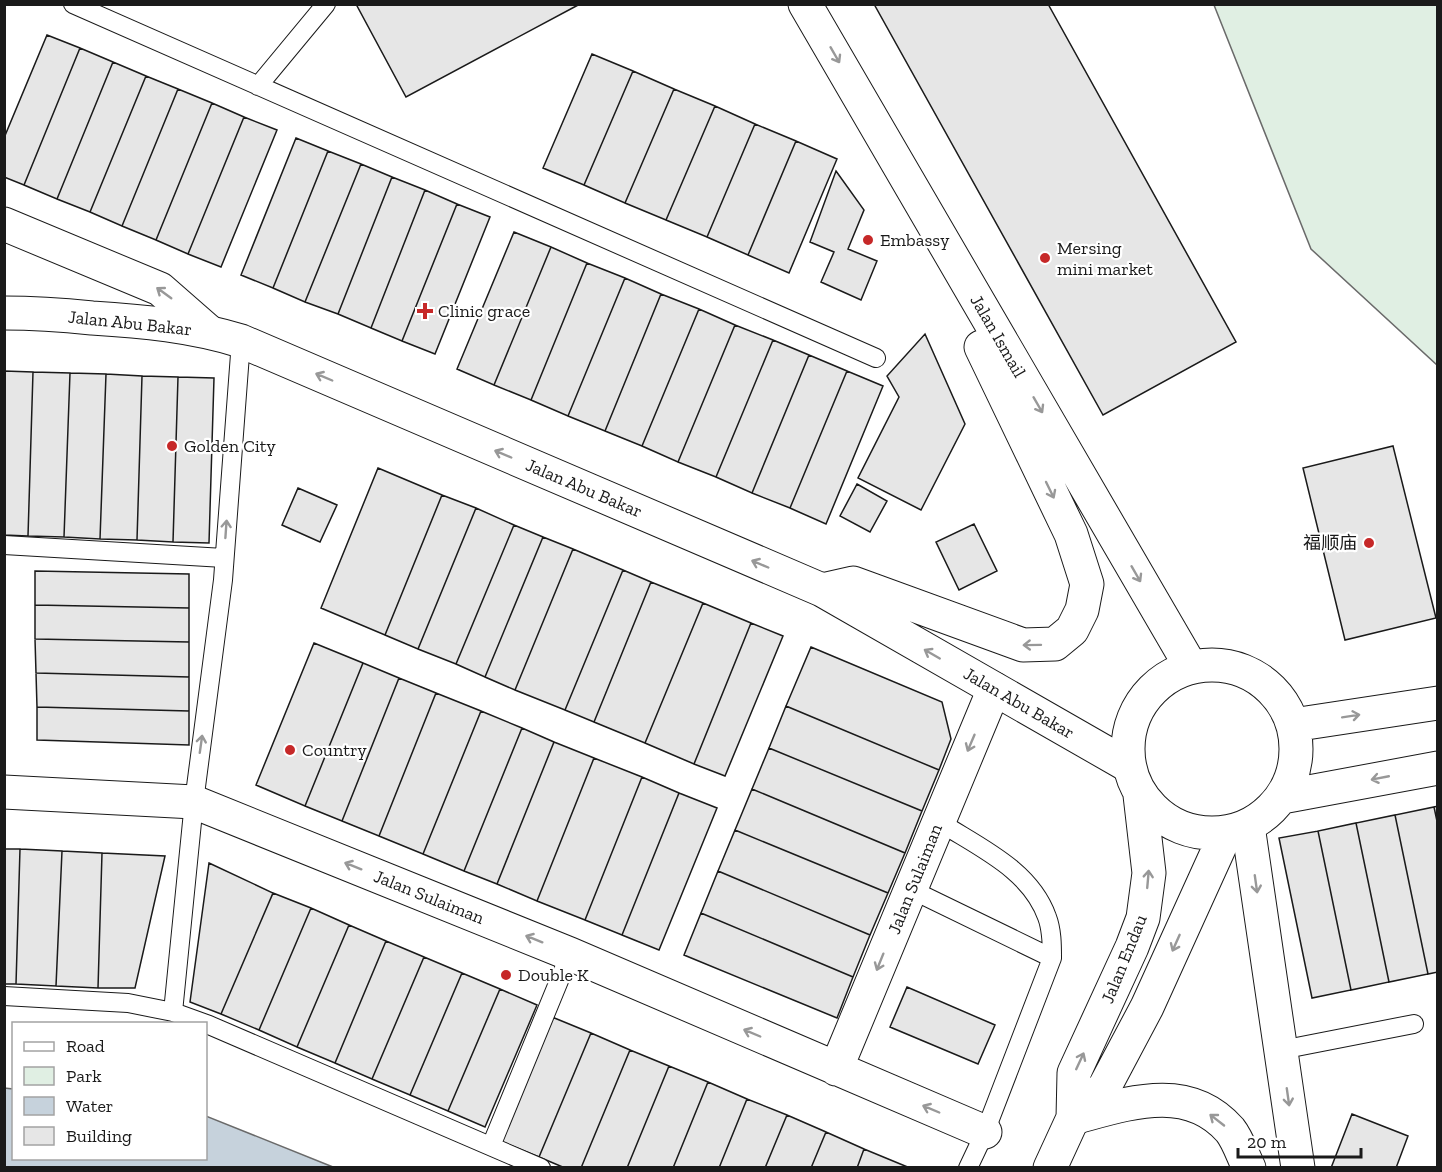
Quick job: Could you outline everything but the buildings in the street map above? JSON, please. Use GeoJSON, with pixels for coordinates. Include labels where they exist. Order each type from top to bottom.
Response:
{"type":"FeatureCollection","features":[{"type":"Feature","properties":{"kind":"main road","name":"Jalan Ismail"},"geometry":{"type":"LineString","coordinates":[[805,4],[1191,667]]}},
{"type":"Feature","properties":{"kind":"main road"},"geometry":{"type":"LineString","coordinates":[[4,224],[160,289],[208,331]]}},
{"type":"Feature","properties":{"kind":"main road"},"geometry":{"type":"LineString","coordinates":[[822,590],[853,583],[1023,645],[1055,644],[1072,630],[1082,610],[1087,584],[1071,534],[958,298],[955,263]]}},
{"type":"Feature","properties":{"kind":"main road","name":"Jalan Abu Bakar"},"geometry":{"type":"LineString","coordinates":[[12,309],[208,331],[241,341],[822,590],[994,689],[1135,780]]}},
{"type":"Feature","properties":{"kind":"main road"},"geometry":{"type":"LineString","coordinates":[[1227,666],[1261,681],[1275,693],[1286,708],[1293,726],[1296,751],[1292,777],[1282,797],[1267,814],[1237,829],[1193,832],[1163,818],[1135,780],[1128,736],[1135,712],[1149,692],[1168,676],[1191,667],[1227,666]]}},
{"type":"Feature","properties":{"kind":"main road","name":"Jalan Sulaiman"},"geometry":{"type":"LineString","coordinates":[[836,1069],[994,689]]}},
{"type":"Feature","properties":{"kind":"main road"},"geometry":{"type":"LineString","coordinates":[[1293,726],[1437,703]]}},
{"type":"Feature","properties":{"kind":"main road"},"geometry":{"type":"LineString","coordinates":[[1282,797],[1437,768]]}},
{"type":"Feature","properties":{"kind":"main road","name":"Jalan Endau"},"geometry":{"type":"LineString","coordinates":[[1073,1118],[1074,1073],[1143,918],[1149,873],[1135,780]]}},
{"type":"Feature","properties":{"kind":"main road","name":"Jalan Sulaiman"},"geometry":{"type":"LineString","coordinates":[[4,792],[194,802],[570,954],[985,1132]]}},
{"type":"Feature","properties":{"kind":"main road"},"geometry":{"type":"LineString","coordinates":[[1237,829],[1281,1050],[1298,1167]]}},
{"type":"Feature","properties":{"kind":"main road","name":"Jalan Endau"},"geometry":{"type":"LineString","coordinates":[[1050,1167],[1073,1118],[1104,1088],[1148,1007],[1237,829]]}},
{"type":"Feature","properties":{"kind":"main road"},"geometry":{"type":"LineString","coordinates":[[1073,1118],[1144,1100],[1175,1100],[1217,1118],[1232,1132],[1249,1167]]}},
{"type":"Feature","properties":{"kind":"lane"},"geometry":{"type":"LineString","coordinates":[[73,4],[876,358]]}},
{"type":"Feature","properties":{"kind":"lane"},"geometry":{"type":"LineString","coordinates":[[258,87],[326,4]]}},
{"type":"Feature","properties":{"kind":"lane"},"geometry":{"type":"LineString","coordinates":[[173,1012],[194,802],[223,580],[241,341]]}},
{"type":"Feature","properties":{"kind":"lane"},"geometry":{"type":"LineString","coordinates":[[4,545],[224,558]]}},
{"type":"Feature","properties":{"kind":"lane"},"geometry":{"type":"LineString","coordinates":[[938,821],[1015,870],[1033,892],[1047,917],[1052,939],[1053,958],[985,1132],[968,1167]]}},
{"type":"Feature","properties":{"kind":"lane"},"geometry":{"type":"LineString","coordinates":[[910,889],[1053,958]]}},
{"type":"Feature","properties":{"kind":"lane"},"geometry":{"type":"LineString","coordinates":[[491,1146],[570,954]]}},
{"type":"Feature","properties":{"kind":"lane"},"geometry":{"type":"LineString","coordinates":[[4,996],[128,1003],[173,1012],[203,1022]]}},
{"type":"Feature","properties":{"kind":"lane"},"geometry":{"type":"LineString","coordinates":[[207,1023],[541,1167]]}},
{"type":"Feature","properties":{"kind":"lane"},"geometry":{"type":"LineString","coordinates":[[1281,1050],[1414,1024]]}},
{"type":"Feature","properties":{"kind":"green space"},"geometry":{"type":"Polygon","coordinates":[[[1214,5],[1437,5],[1437,365],[1311,249],[1214,5]]]}},
{"type":"Feature","properties":{"kind":"water"},"geometry":{"type":"Polygon","coordinates":[[[4,1088],[12,1089],[12,1160],[207,1160],[207,1116],[333,1167],[5,1167],[4,1088]]]}},
{"type":"Feature","properties":{"kind":"place","name":"Embassy"},"geometry":{"type":"Point","coordinates":[868,240]}},
{"type":"Feature","properties":{"kind":"place","name":"Mersing mini market"},"geometry":{"type":"Point","coordinates":[1045,258]}},
{"type":"Feature","properties":{"kind":"place","name":"Clinic grace"},"geometry":{"type":"Point","coordinates":[425,311]}},
{"type":"Feature","properties":{"kind":"place","name":"Golden City"},"geometry":{"type":"Point","coordinates":[172,446]}},
{"type":"Feature","properties":{"kind":"place","name":"福顺庙"},"geometry":{"type":"Point","coordinates":[1369,543]}},
{"type":"Feature","properties":{"kind":"place","name":"Country"},"geometry":{"type":"Point","coordinates":[290,750]}},
{"type":"Feature","properties":{"kind":"place","name":"Double K"},"geometry":{"type":"Point","coordinates":[506,975]}}]}
